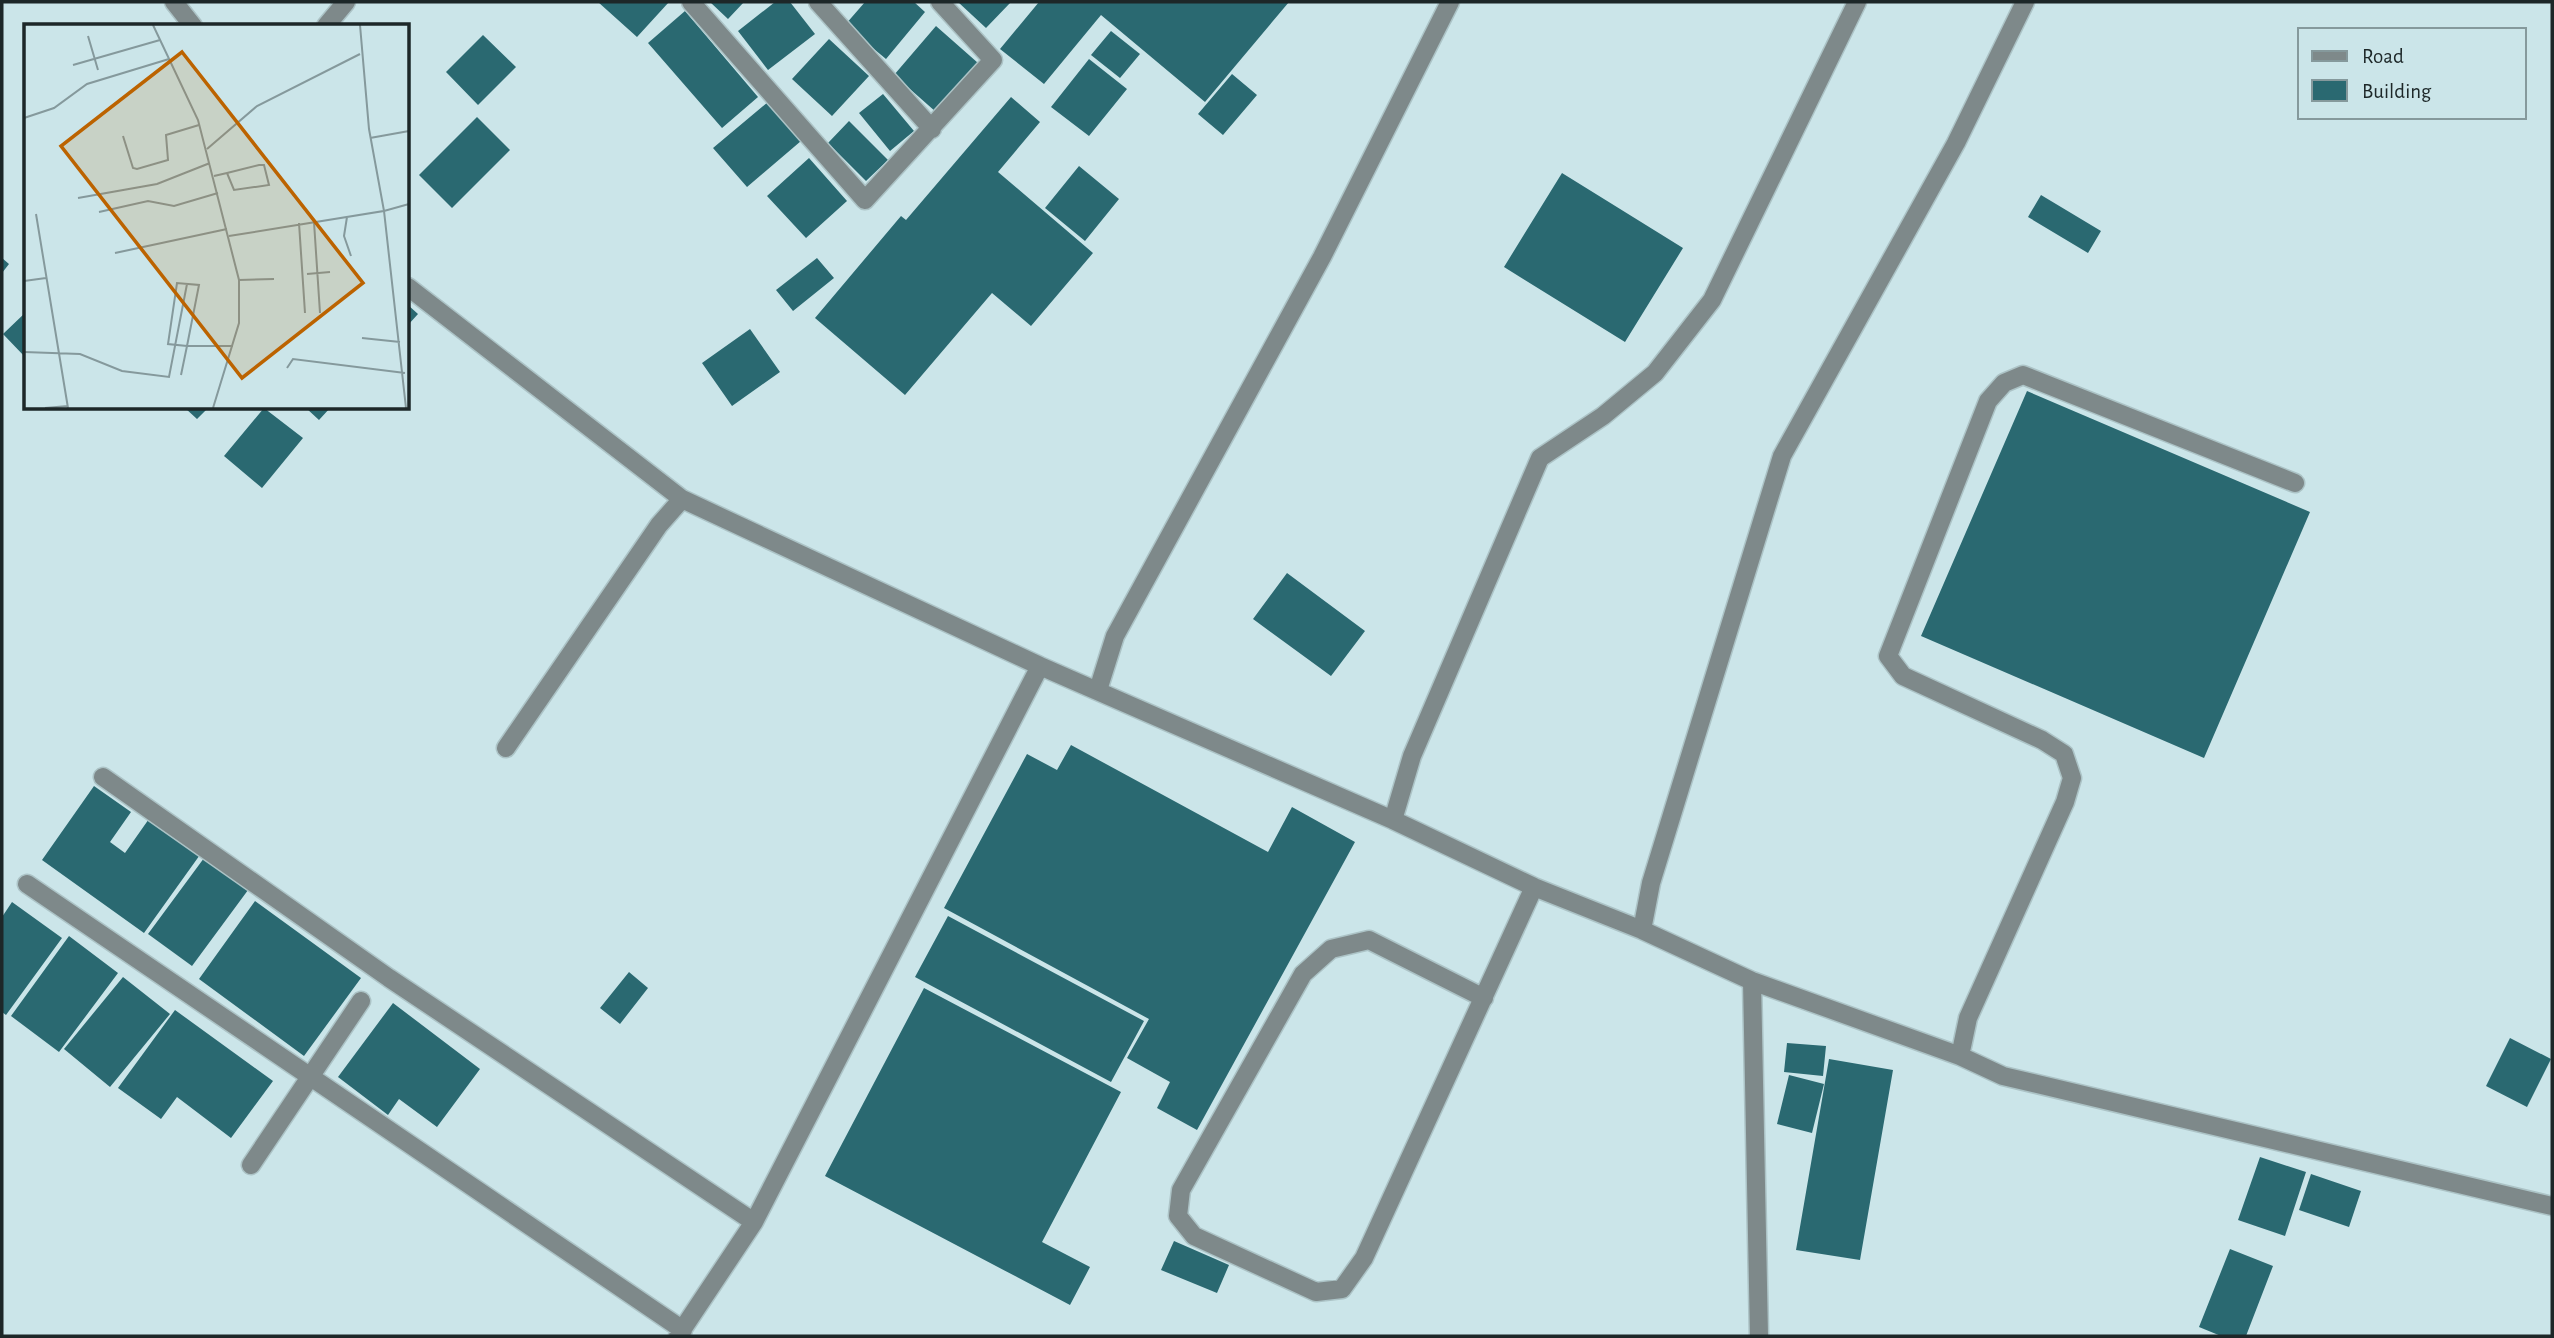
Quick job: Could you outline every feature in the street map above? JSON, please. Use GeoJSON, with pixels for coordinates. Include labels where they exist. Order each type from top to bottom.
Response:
{"type":"FeatureCollection","features":[{"type":"Feature","properties":{"kind":"street"},"geometry":{"type":"LineString","coordinates":[[174,2],[191,24]]}},
{"type":"Feature","properties":{"kind":"street"},"geometry":{"type":"LineString","coordinates":[[329,24],[346,2]]}},
{"type":"Feature","properties":{"kind":"street"},"geometry":{"type":"LineString","coordinates":[[691,2],[865,200],[993,60],[940,2]]}},
{"type":"Feature","properties":{"kind":"street"},"geometry":{"type":"LineString","coordinates":[[818,2],[932,129]]}},
{"type":"Feature","properties":{"kind":"street"},"geometry":{"type":"LineString","coordinates":[[1098,691],[1115,636],[1322,257],[1450,2]]}},
{"type":"Feature","properties":{"kind":"street"},"geometry":{"type":"LineString","coordinates":[[1393,820],[1412,756],[1541,458],[1603,416],[1655,373],[1712,300],[1857,2]]}},
{"type":"Feature","properties":{"kind":"street"},"geometry":{"type":"LineString","coordinates":[[1642,930],[1651,883],[1782,456],[1956,143],[2025,2]]}},
{"type":"Feature","properties":{"kind":"street"},"geometry":{"type":"LineString","coordinates":[[410,289],[682,499],[1040,666],[1393,820],[1534,887],[1642,930],[1752,981],[1959,1056],[2003,1076],[2552,1206]]}},
{"type":"Feature","properties":{"kind":"street"},"geometry":{"type":"LineString","coordinates":[[1959,1056],[1968,1018],[2065,802],[2072,778],[2064,754],[2042,740],[1903,676],[1888,656],[1989,401],[2004,383],[2023,375],[2295,483]]}},
{"type":"Feature","properties":{"kind":"street"},"geometry":{"type":"LineString","coordinates":[[506,748],[659,525],[682,499]]}},
{"type":"Feature","properties":{"kind":"street"},"geometry":{"type":"LineString","coordinates":[[27,884],[681,1333],[754,1222],[1040,666]]}},
{"type":"Feature","properties":{"kind":"street"},"geometry":{"type":"LineString","coordinates":[[103,777],[389,978],[754,1222]]}},
{"type":"Feature","properties":{"kind":"street"},"geometry":{"type":"LineString","coordinates":[[1484,998],[1369,940],[1331,949],[1303,974],[1181,1190],[1178,1216],[1194,1236],[1316,1292],[1342,1289],[1364,1258],[1484,998],[1534,887]]}},
{"type":"Feature","properties":{"kind":"street"},"geometry":{"type":"LineString","coordinates":[[1752,981],[1759,1336]]}},
{"type":"Feature","properties":{"kind":"street"},"geometry":{"type":"LineString","coordinates":[[251,1165],[361,1001]]}},
{"type":"Feature","properties":{"kind":"building"},"geometry":{"type":"Polygon","coordinates":[[[598,2],[669,2],[637,37],[598,2]]]}},
{"type":"Feature","properties":{"kind":"building"},"geometry":{"type":"Polygon","coordinates":[[[710,2],[744,2],[728,19],[710,2]]]}},
{"type":"Feature","properties":{"kind":"building"},"geometry":{"type":"Polygon","coordinates":[[[775,2],[790,2],[815,34],[768,70],[738,31],[775,2]]]}},
{"type":"Feature","properties":{"kind":"building"},"geometry":{"type":"Polygon","coordinates":[[[865,2],[914,2],[925,12],[886,59],[845,25],[865,2]]]}},
{"type":"Feature","properties":{"kind":"building"},"geometry":{"type":"Polygon","coordinates":[[[958,2],[1011,2],[986,28],[958,2]]]}},
{"type":"Feature","properties":{"kind":"building"},"geometry":{"type":"Polygon","coordinates":[[[1039,2],[1289,2],[1205,102],[1101,15],[1044,84],[1000,49],[1039,2]]]}},
{"type":"Feature","properties":{"kind":"building"},"geometry":{"type":"Polygon","coordinates":[[[685,11],[758,97],[722,128],[648,43],[685,11]]]}},
{"type":"Feature","properties":{"kind":"building"},"geometry":{"type":"Polygon","coordinates":[[[936,26],[978,63],[936,112],[894,75],[936,26]]]}},
{"type":"Feature","properties":{"kind":"building"},"geometry":{"type":"Polygon","coordinates":[[[1111,31],[1140,54],[1120,78],[1091,55],[1111,31]]]}},
{"type":"Feature","properties":{"kind":"building"},"geometry":{"type":"Polygon","coordinates":[[[483,35],[516,67],[478,105],[446,72],[483,35]]]}},
{"type":"Feature","properties":{"kind":"building"},"geometry":{"type":"Polygon","coordinates":[[[829,39],[869,76],[832,116],[792,79],[829,39]]]}},
{"type":"Feature","properties":{"kind":"building"},"geometry":{"type":"Polygon","coordinates":[[[1089,59],[1127,89],[1089,136],[1051,107],[1089,59]]]}},
{"type":"Feature","properties":{"kind":"building"},"geometry":{"type":"Polygon","coordinates":[[[1232,74],[1257,95],[1223,135],[1198,114],[1232,74]]]}},
{"type":"Feature","properties":{"kind":"building"},"geometry":{"type":"Polygon","coordinates":[[[883,94],[914,131],[890,151],[859,113],[883,94]]]}},
{"type":"Feature","properties":{"kind":"building"},"geometry":{"type":"Polygon","coordinates":[[[1011,97],[1040,122],[998,172],[1093,253],[1031,326],[992,293],[905,395],[815,318],[901,216],[906,220],[1011,97]]]}},
{"type":"Feature","properties":{"kind":"building"},"geometry":{"type":"Polygon","coordinates":[[[768,102],[801,141],[747,187],[713,148],[768,102]]]}},
{"type":"Feature","properties":{"kind":"building"},"geometry":{"type":"Polygon","coordinates":[[[477,117],[510,150],[452,208],[419,175],[477,117]]]}},
{"type":"Feature","properties":{"kind":"building"},"geometry":{"type":"Polygon","coordinates":[[[849,121],[888,160],[866,181],[828,143],[849,121]]]}},
{"type":"Feature","properties":{"kind":"building"},"geometry":{"type":"Polygon","coordinates":[[[809,158],[847,201],[806,238],[767,196],[809,158]]]}},
{"type":"Feature","properties":{"kind":"building"},"geometry":{"type":"Polygon","coordinates":[[[1079,166],[1119,199],[1085,241],[1045,208],[1079,166]]]}},
{"type":"Feature","properties":{"kind":"building"},"geometry":{"type":"Polygon","coordinates":[[[1562,173],[1683,248],[1625,342],[1504,267],[1562,173]]]}},
{"type":"Feature","properties":{"kind":"building"},"geometry":{"type":"Polygon","coordinates":[[[2041,195],[2101,231],[2088,253],[2028,217],[2041,195]]]}},
{"type":"Feature","properties":{"kind":"building"},"geometry":{"type":"Polygon","coordinates":[[[2,258],[9,264],[2,273],[2,258]]]}},
{"type":"Feature","properties":{"kind":"building"},"geometry":{"type":"Polygon","coordinates":[[[817,258],[834,278],[793,311],[776,290],[817,258]]]}},
{"type":"Feature","properties":{"kind":"building"},"geometry":{"type":"Polygon","coordinates":[[[410,307],[418,314],[410,323],[410,307]]]}},
{"type":"Feature","properties":{"kind":"building"},"geometry":{"type":"Polygon","coordinates":[[[24,314],[24,356],[3,334],[24,314]]]}},
{"type":"Feature","properties":{"kind":"building"},"geometry":{"type":"Polygon","coordinates":[[[750,329],[780,372],[732,406],[702,363],[750,329]]]}},
{"type":"Feature","properties":{"kind":"building"},"geometry":{"type":"Polygon","coordinates":[[[2027,391],[2310,512],[2204,758],[1921,636],[2027,391]]]}},
{"type":"Feature","properties":{"kind":"building"},"geometry":{"type":"Polygon","coordinates":[[[187,410],[206,410],[197,419],[187,410]]]}},
{"type":"Feature","properties":{"kind":"building"},"geometry":{"type":"Polygon","coordinates":[[[262,410],[267,410],[303,438],[262,488],[224,456],[262,410]]]}},
{"type":"Feature","properties":{"kind":"building"},"geometry":{"type":"Polygon","coordinates":[[[308,410],[328,410],[319,420],[308,410]]]}},
{"type":"Feature","properties":{"kind":"building"},"geometry":{"type":"Polygon","coordinates":[[[1287,573],[1365,631],[1331,676],[1253,619],[1287,573]]]}},
{"type":"Feature","properties":{"kind":"building"},"geometry":{"type":"Polygon","coordinates":[[[1071,745],[1268,852],[1292,807],[1355,842],[1197,1130],[1157,1108],[1170,1082],[1127,1058],[1149,1019],[944,908],[1027,754],[1057,770],[1071,745]]]}},
{"type":"Feature","properties":{"kind":"building"},"geometry":{"type":"Polygon","coordinates":[[[94,786],[131,812],[110,842],[125,853],[151,816],[202,852],[144,933],[42,860],[94,786]]]}},
{"type":"Feature","properties":{"kind":"building"},"geometry":{"type":"Polygon","coordinates":[[[207,854],[251,886],[192,966],[148,934],[207,854]]]}},
{"type":"Feature","properties":{"kind":"building"},"geometry":{"type":"Polygon","coordinates":[[[255,901],[361,978],[304,1056],[199,979],[255,901]]]}},
{"type":"Feature","properties":{"kind":"building"},"geometry":{"type":"Polygon","coordinates":[[[12,902],[62,938],[6,1015],[2,1012],[2,917],[12,902]]]}},
{"type":"Feature","properties":{"kind":"building"},"geometry":{"type":"Polygon","coordinates":[[[948,916],[1144,1021],[1111,1082],[915,977],[948,916]]]}},
{"type":"Feature","properties":{"kind":"building"},"geometry":{"type":"Polygon","coordinates":[[[69,936],[118,973],[59,1052],[11,1016],[69,936]]]}},
{"type":"Feature","properties":{"kind":"building"},"geometry":{"type":"Polygon","coordinates":[[[629,972],[648,988],[620,1024],[600,1008],[629,972]]]}},
{"type":"Feature","properties":{"kind":"building"},"geometry":{"type":"Polygon","coordinates":[[[123,977],[170,1014],[110,1087],[64,1049],[123,977]]]}},
{"type":"Feature","properties":{"kind":"building"},"geometry":{"type":"Polygon","coordinates":[[[924,988],[1121,1092],[1042,1242],[1090,1267],[1070,1305],[825,1176],[924,988]]]}},
{"type":"Feature","properties":{"kind":"building"},"geometry":{"type":"Polygon","coordinates":[[[393,1003],[480,1069],[437,1127],[399,1099],[388,1115],[338,1077],[393,1003]]]}},
{"type":"Feature","properties":{"kind":"building"},"geometry":{"type":"Polygon","coordinates":[[[175,1010],[273,1081],[231,1138],[177,1097],[161,1119],[118,1088],[175,1010]]]}},
{"type":"Feature","properties":{"kind":"building"},"geometry":{"type":"Polygon","coordinates":[[[2510,1038],[2551,1059],[2527,1107],[2486,1086],[2510,1038]]]}},
{"type":"Feature","properties":{"kind":"building"},"geometry":{"type":"Polygon","coordinates":[[[1787,1043],[1826,1046],[1823,1076],[1784,1072],[1787,1043]]]}},
{"type":"Feature","properties":{"kind":"building"},"geometry":{"type":"Polygon","coordinates":[[[1829,1059],[1893,1070],[1860,1260],[1796,1250],[1829,1059]]]}},
{"type":"Feature","properties":{"kind":"building"},"geometry":{"type":"Polygon","coordinates":[[[1789,1075],[1824,1084],[1812,1133],[1777,1124],[1789,1075]]]}},
{"type":"Feature","properties":{"kind":"building"},"geometry":{"type":"Polygon","coordinates":[[[2260,1157],[2306,1172],[2285,1236],[2238,1220],[2260,1157]]]}},
{"type":"Feature","properties":{"kind":"building"},"geometry":{"type":"Polygon","coordinates":[[[2311,1174],[2361,1191],[2349,1227],[2299,1210],[2311,1174]]]}},
{"type":"Feature","properties":{"kind":"building"},"geometry":{"type":"Polygon","coordinates":[[[1174,1241],[1229,1265],[1217,1293],[1161,1270],[1174,1241]]]}},
{"type":"Feature","properties":{"kind":"building"},"geometry":{"type":"Polygon","coordinates":[[[2230,1249],[2273,1266],[2246,1336],[2221,1336],[2199,1327],[2230,1249]]]}}]}
